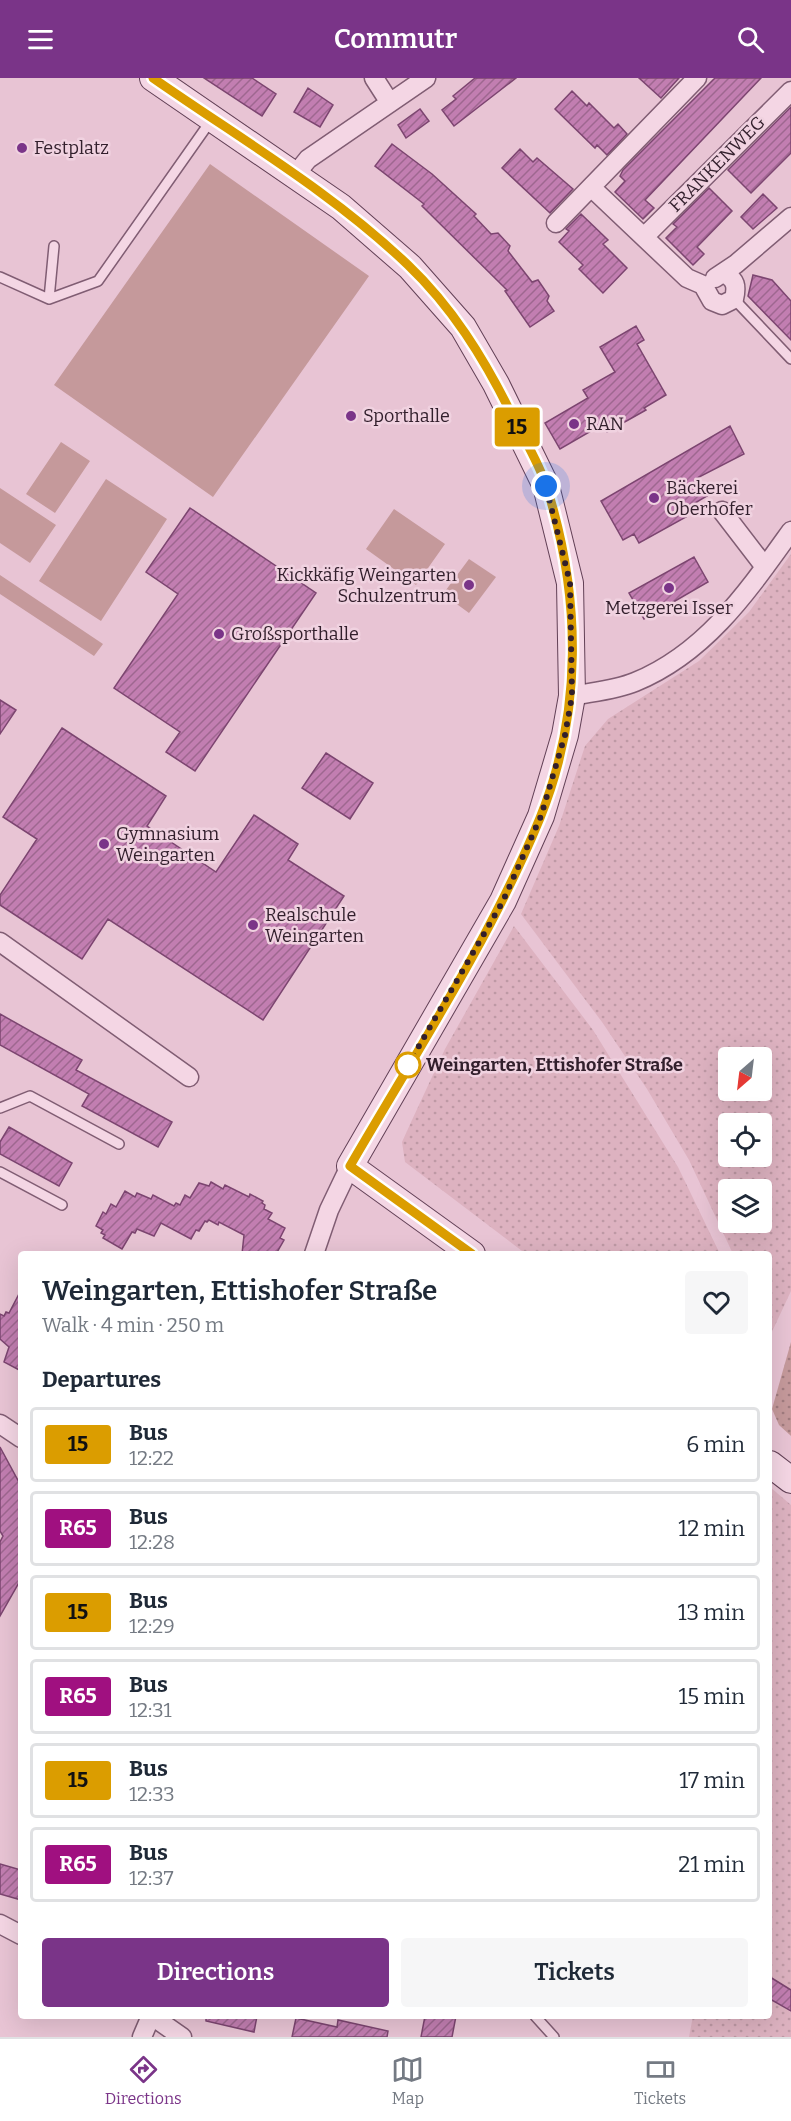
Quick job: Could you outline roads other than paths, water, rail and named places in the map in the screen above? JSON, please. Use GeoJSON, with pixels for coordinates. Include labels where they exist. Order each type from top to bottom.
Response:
{"type":"FeatureCollection","features":[{"type":"Feature","properties":{"kind":"street"},"geometry":{"type":"LineString","coordinates":[[153,78],[341,207],[410,267],[463,327],[496,384],[546,486],[570,583],[572,696],[565,735],[541,816],[503,901],[350,1166],[329,1210],[315,1251]]}},
{"type":"Feature","properties":{"kind":"street"},"geometry":{"type":"LineString","coordinates":[[374,78],[390,103]]}},
{"type":"Feature","properties":{"kind":"street"},"geometry":{"type":"LineString","coordinates":[[295,175],[308,159],[426,78]]}},
{"type":"Feature","properties":{"kind":"street"},"geometry":{"type":"LineString","coordinates":[[555,223],[592,188],[697,78]]}},
{"type":"Feature","properties":{"kind":"street","name":"FRANKENWEG"},"geometry":{"type":"LineString","coordinates":[[644,237],[791,91]]}},
{"type":"Feature","properties":{"kind":"street"},"geometry":{"type":"LineString","coordinates":[[592,188],[687,278],[703,285],[712,301],[722,305],[734,299],[736,288],[732,278],[724,273]]}},
{"type":"Feature","properties":{"kind":"street"},"geometry":{"type":"LineString","coordinates":[[703,285],[724,273],[791,217]]}},
{"type":"Feature","properties":{"kind":"street"},"geometry":{"type":"LineString","coordinates":[[722,511],[765,567]]}},
{"type":"Feature","properties":{"kind":"street"},"geometry":{"type":"LineString","coordinates":[[572,696],[634,683],[675,662],[713,630],[738,603],[791,531]]}},
{"type":"Feature","properties":{"kind":"street"},"geometry":{"type":"LineString","coordinates":[[0,942],[189,1077]]}},
{"type":"Feature","properties":{"kind":"street"},"geometry":{"type":"LineString","coordinates":[[350,1166],[468,1251]]}},
{"type":"Feature","properties":{"kind":"street"},"geometry":{"type":"LineString","coordinates":[[0,1424],[18,1436]]}},
{"type":"Feature","properties":{"kind":"street"},"geometry":{"type":"LineString","coordinates":[[772,1466],[791,1480]]}},
{"type":"Feature","properties":{"kind":"street"},"geometry":{"type":"LineString","coordinates":[[0,1924],[18,1933]]}},
{"type":"Feature","properties":{"kind":"street"},"geometry":{"type":"LineString","coordinates":[[142,2037],[151,2019]]}},
{"type":"Feature","properties":{"kind":"street"},"geometry":{"type":"LineString","coordinates":[[156,2019],[182,2037]]}},
{"type":"Feature","properties":{"kind":"lane"},"geometry":{"type":"LineString","coordinates":[[0,278],[49,299],[98,281],[212,118]]}},
{"type":"Feature","properties":{"kind":"lane"},"geometry":{"type":"LineString","coordinates":[[49,299],[54,246]]}},
{"type":"Feature","properties":{"kind":"lane"},"geometry":{"type":"LineString","coordinates":[[734,299],[791,359]]}},
{"type":"Feature","properties":{"kind":"lane"},"geometry":{"type":"LineString","coordinates":[[0,1108],[30,1096],[119,1144]]}},
{"type":"Feature","properties":{"kind":"lane"},"geometry":{"type":"LineString","coordinates":[[0,1173],[62,1205]]}},
{"type":"Feature","properties":{"kind":"lane"},"geometry":{"type":"LineString","coordinates":[[538,2019],[554,2037]]}},
{"type":"Feature","properties":{"kind":"place","name":"Festplatz"},"geometry":{"type":"Point","coordinates":[22,148]}},
{"type":"Feature","properties":{"kind":"place","name":"Sporthalle"},"geometry":{"type":"Point","coordinates":[351,416]}},
{"type":"Feature","properties":{"kind":"place","name":"RAN"},"geometry":{"type":"Point","coordinates":[574,424]}},
{"type":"Feature","properties":{"kind":"place","name":"Bäckerei Oberhofer"},"geometry":{"type":"Point","coordinates":[654,498]}},
{"type":"Feature","properties":{"kind":"place","name":"Kickkäfig Weingarten Schulzentrum"},"geometry":{"type":"Point","coordinates":[469,585]}},
{"type":"Feature","properties":{"kind":"place","name":"Metzgerei Isser"},"geometry":{"type":"Point","coordinates":[669,588]}},
{"type":"Feature","properties":{"kind":"place","name":"Großsporthalle"},"geometry":{"type":"Point","coordinates":[219,634]}},
{"type":"Feature","properties":{"kind":"place","name":"Gymnasium Weingarten"},"geometry":{"type":"Point","coordinates":[104,844]}},
{"type":"Feature","properties":{"kind":"place","name":"Realschule Weingarten"},"geometry":{"type":"Point","coordinates":[253,925]}},
{"type":"Feature","properties":{"kind":"place","name":"Weingarten, Ettishofer Straße"},"geometry":{"type":"Point","coordinates":[408,1065]}}]}
